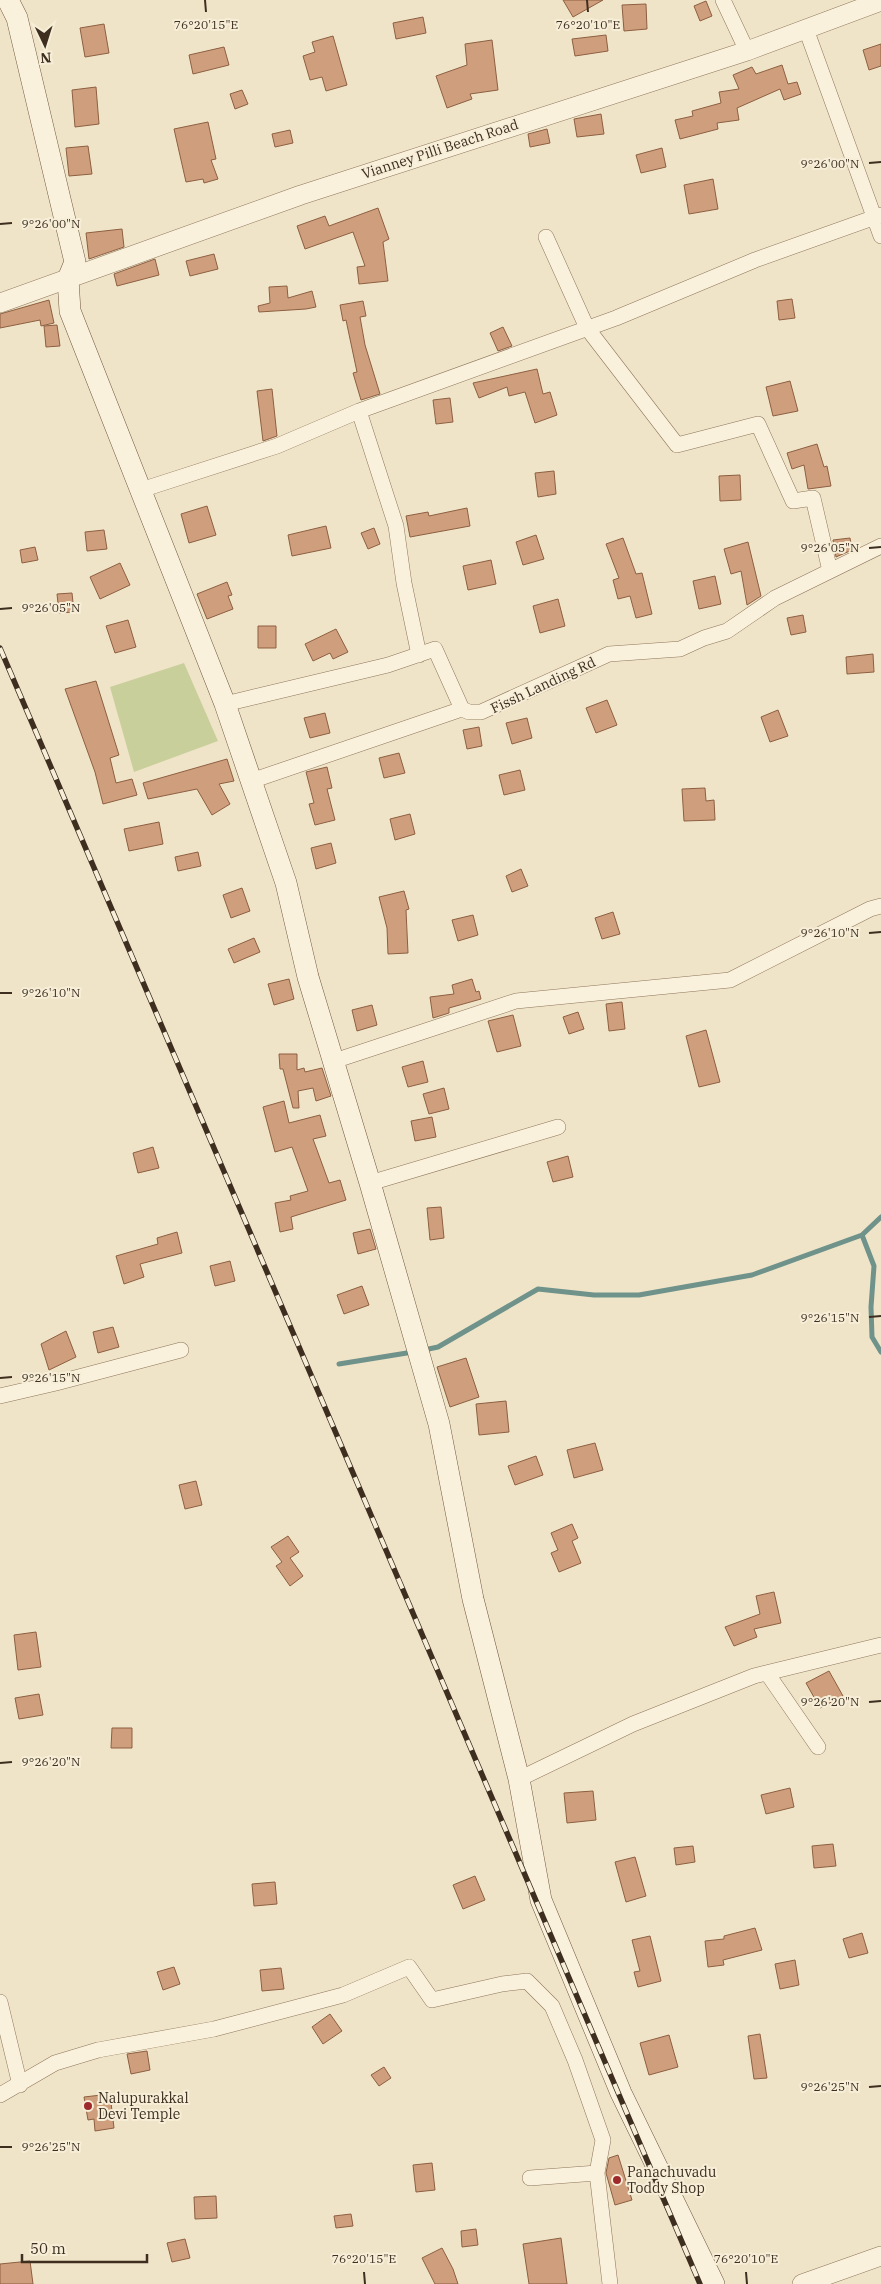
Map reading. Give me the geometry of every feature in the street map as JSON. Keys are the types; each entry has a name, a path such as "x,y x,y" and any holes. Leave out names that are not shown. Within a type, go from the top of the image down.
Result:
{"main road":[{"path":"8,0 16,18 75,262 68,279 70,311 225,704 286,883 308,977 334,1060 439,1424 472,1599 520,1778 541,1900 621,2093 714,2284"}],"street":[{"path":"723,0 747,51"},
{"name":"Vianney Pilli Beach Road","path":"0,303 319,189 747,51 881,1"},
{"path":"806,29 878,216 881,236"},
{"path":"141,490 277,446 359,411 587,328 755,260 878,216"},
{"path":"546,237 587,328 677,445 758,424 793,501 813,498 830,571"},
{"path":"359,411 396,526 404,583 419,655"},
{"name":"Fissh Landing Rd","path":"462,709 476,713 487,711 609,654 680,650 704,638 727,631 775,598 881,546"},
{"path":"225,704 388,665 435,649 462,709 251,781"},
{"path":"334,1060 516,1000 730,980 870,909 881,906"},
{"path":"370,1183 558,1127"},
{"path":"0,1396 182,1350"},
{"path":"520,1778 633,1724 767,1673 881,1645"},
{"path":"767,1673 818,1747"},
{"path":"0,2095 55,2063 98,2050 214,2029 344,1995 409,1967 432,2000 502,1984 527,1981 552,2006 575,2060 603,2140 597,2173 610,2284"},
{"path":"0,2002 20,2085"},
{"path":"530,2178 597,2173"},
{"path":"802,2284 881,2256"}],"green space":[{"path":"184,663 218,741 134,772 110,687"}],"building":[{"path":"563,0 603,0 573,17"},
{"path":"706,1 712,16 700,21 694,6"},
{"path":"646,4 647,29 624,31 622,5"},
{"path":"423,17 426,33 396,39 393,23"},
{"path":"104,24 109,53 85,57 80,28"},
{"path":"606,35 608,51 575,56 572,39"},
{"path":"333,36 347,85 326,91 322,77 310,80 303,56 315,52 312,42"},
{"path":"492,40 498,90 470,94 472,99 447,108 436,76 467,65 465,44"},
{"path":"881,44 881,66 869,70 863,50"},
{"path":"224,47 229,65 193,74 189,55"},
{"path":"782,65 788,84 797,82 801,94 784,100 780,89 737,108 739,120 717,123 718,129 680,139 675,120 693,116 692,111 721,103 719,92 739,89 733,75 752,67 756,74"},
{"path":"96,87 99,124 75,127 72,90"},
{"path":"242,90 248,104 235,109 230,94"},
{"path":"601,114 604,134 577,137 574,119"},
{"path":"208,122 216,159 211,160 218,179 204,183 203,179 186,182 174,129"},
{"path":"547,129 550,143 530,147 528,134"},
{"path":"290,130 293,143 275,147 272,134"},
{"path":"88,146 92,174 69,176 66,148"},
{"path":"662,148 666,167 641,173 636,155"},
{"path":"713,179 718,209 689,214 684,185"},
{"path":"378,208 389,239 383,242 388,281 359,284 357,267 365,266 353,232 305,249 297,226 325,216 329,226"},
{"path":"122,229 124,247 89,259 86,233"},
{"path":"214,254 218,269 190,276 186,261"},
{"path":"155,259 159,275 117,286 114,274"},
{"path":"287,286 288,298 312,291 316,307 259,312 258,306 270,303 269,287"},
{"path":"792,299 795,318 779,320 777,301"},
{"path":"49,300 54,323 41,326 40,320 0,328 0,314"},
{"path":"363,301 366,316 360,317 365,345 380,394 361,400 353,373 357,372 346,320 343,321 340,305"},
{"path":"57,325 60,346 46,347 44,326"},
{"path":"503,327 512,346 498,351 490,333"},
{"path":"537,369 543,394 550,392 557,415 535,423 525,392 509,396 507,387 479,398 473,383"},
{"path":"790,381 798,411 773,416 766,387"},
{"path":"272,389 277,436 263,441 257,391"},
{"path":"450,398 453,422 436,424 433,400"},
{"path":"817,444 824,467 827,466 831,486 808,489 804,465 792,469 787,453"},
{"path":"554,471 556,494 538,497 535,473"},
{"path":"740,475 741,500 720,501 719,476"},
{"path":"207,506 216,535 189,543 181,514"},
{"path":"467,508 470,526 410,537 406,516 428,512 429,516"},
{"path":"326,526 331,548 292,556 288,535"},
{"path":"374,528 380,544 368,549 361,533"},
{"path":"104,530 107,549 87,551 85,532"},
{"path":"536,535 544,559 523,565 516,542"},
{"path":"623,538 636,574 642,573 652,614 636,618 630,596 618,599 613,580 619,578 606,544"},
{"path":"850,538 852,550 836,557 833,540"},
{"path":"748,542 761,596 747,605 741,571 731,574 724,549"},
{"path":"35,547 38,560 22,563 20,550"},
{"path":"491,560 496,584 468,590 463,566"},
{"path":"120,563 130,585 100,599 90,577"},
{"path":"715,576 721,604 699,609 693,581"},
{"path":"227,582 232,595 228,596 233,609 207,619 197,594"},
{"path":"72,593 74,612 59,613 57,594"},
{"path":"558,599 565,626 540,633 533,606"},
{"path":"803,615 806,632 791,635 787,618"},
{"path":"128,620 136,647 115,653 106,626"},
{"path":"258,626 276,626 276,648 258,648"},
{"path":"336,629 348,652 333,659 330,653 313,661 305,644"},
{"path":"873,654 874,672 847,674 846,657"},
{"path":"96,681 119,755 110,758 116,783 132,779 137,795 103,804 95,772 65,689"},
{"path":"607,700 617,725 596,733 586,708"},
{"path":"778,710 788,736 770,742 761,717"},
{"path":"325,713 330,733 310,738 304,718"},
{"path":"527,718 532,738 512,744 506,723"},
{"path":"479,727 482,746 467,749 463,730"},
{"path":"399,753 405,773 384,778 379,758"},
{"path":"227,759 234,781 219,784 230,804 212,815 197,789 148,799 143,783"},
{"path":"327,767 332,788 327,789 335,820 315,825 309,804 314,803 306,772"},
{"path":"520,770 525,790 504,795 499,775"},
{"path":"705,788 706,801 714,800 715,820 684,821 682,789"},
{"path":"410,814 415,834 395,840 390,819"},
{"path":"159,822 163,844 129,851 124,829"},
{"path":"331,843 336,863 316,869 311,848"},
{"path":"198,852 201,866 178,871 175,857"},
{"path":"521,869 528,886 512,892 506,876"},
{"path":"242,888 250,911 231,918 223,895"},
{"path":"404,891 409,909 406,910 408,953 388,954 387,928 379,897"},
{"path":"613,912 620,934 602,939 595,918"},
{"path":"473,915 478,935 458,941 452,920"},
{"path":"254,938 260,952 234,963 228,949"},
{"path":"289,979 294,999 274,1005 268,984"},
{"path":"472,979 476,992 479,991 481,999 449,1008 449,1013 433,1018 430,997 454,994 452,985"},
{"path":"622,1002 625,1029 609,1031 606,1004"},
{"path":"372,1005 377,1025 357,1031 352,1010"},
{"path":"578,1012 584,1029 569,1034 563,1017"},
{"path":"513,1015 521,1046 497,1052 488,1021"},
{"path":"706,1030 720,1082 699,1087 686,1036"},
{"path":"279,1054 297,1054 297,1070 304,1068 305,1072 322,1068 331,1096 316,1101 313,1088 298,1091 299,1108 293,1108 283,1069 280,1069"},
{"path":"423,1061 428,1082 408,1087 402,1067"},
{"path":"444,1088 449,1109 429,1114 423,1094"},
{"path":"284,1101 289,1123 320,1115 326,1136 313,1139 329,1183 340,1180 346,1200 291,1217 293,1229 280,1232 275,1203 291,1200 290,1196 308,1191 292,1147 275,1152 263,1107"},
{"path":"432,1117 436,1137 415,1141 411,1121"},
{"path":"153,1147 159,1168 138,1173 133,1153"},
{"path":"568,1156 573,1177 553,1182 547,1162"},
{"path":"441,1207 444,1238 430,1240 427,1208"},
{"path":"370,1229 376,1249 358,1254 353,1233"},
{"path":"177,1232 182,1253 140,1264 144,1277 124,1284 116,1256 158,1244 157,1238"},
{"path":"230,1261 235,1281 215,1286 210,1266"},
{"path":"362,1286 369,1305 344,1314 337,1295"},
{"path":"113,1327 119,1347 98,1353 93,1332"},
{"path":"66,1331 76,1357 49,1370 41,1344"},
{"path":"466,1358 479,1397 450,1407 437,1367"},
{"path":"506,1401 509,1432 479,1435 476,1404"},
{"path":"595,1443 603,1470 574,1478 567,1450"},
{"path":"536,1456 543,1475 515,1485 508,1466"},
{"path":"196,1481 202,1505 185,1509 179,1485"},
{"path":"572,1524 578,1538 572,1541 581,1563 559,1572 551,1553 558,1550 551,1533"},
{"path":"288,1536 299,1552 290,1558 303,1576 290,1586 276,1566 282,1562 271,1547"},
{"path":"774,1592 781,1623 754,1629 757,1637 734,1646 725,1627 760,1614 756,1596"},
{"path":"36,1632 41,1667 18,1670 14,1635"},
{"path":"829,1671 843,1696 820,1708 806,1683"},
{"path":"39,1694 43,1715 19,1719 15,1698"},
{"path":"112,1728 132,1728 132,1748 111,1748"},
{"path":"790,1788 794,1807 766,1814 761,1795"},
{"path":"593,1791 596,1820 567,1823 564,1793"},
{"path":"833,1844 836,1866 814,1868 812,1846"},
{"path":"693,1846 695,1862 676,1865 674,1848"},
{"path":"635,1857 646,1896 626,1902 615,1862"},
{"path":"475,1876 485,1900 463,1909 453,1885"},
{"path":"275,1882 277,1904 254,1906 252,1884"},
{"path":"755,1928 762,1950 723,1960 724,1965 708,1967 705,1941 724,1939 724,1936"},
{"path":"862,1933 868,1953 849,1958 843,1939"},
{"path":"650,1936 661,1981 638,1987 634,1972 640,1971 632,1940"},
{"path":"795,1960 799,1985 780,1989 775,1964"},
{"path":"174,1967 180,1984 163,1990 157,1972"},
{"path":"281,1968 284,1989 262,1991 260,1970"},
{"path":"330,2014 342,2031 323,2044 312,2027"},
{"path":"760,2034 767,2078 754,2079 748,2036"},
{"path":"669,2035 678,2067 649,2075 640,2043"},
{"path":"147,2051 150,2070 131,2074 127,2054"},
{"path":"384,2067 391,2078 379,2086 371,2075"},
{"path":"110,2094 114,2128 95,2131 94,2119 88,2120 84,2097"},
{"name":"Panachuvadu Toddy Shop","path":"618,2155 632,2200 615,2205 606,2173 609,2158"},
{"path":"432,2163 435,2190 416,2192 413,2165"},
{"path":"216,2196 217,2218 195,2219 194,2197"},
{"path":"351,2214 353,2226 336,2228 334,2216"},
{"path":"476,2229 478,2245 462,2247 461,2231"},
{"path":"561,2238 567,2284 529,2284 523,2244"},
{"path":"185,2239 190,2258 172,2262 167,2243"},
{"path":"442,2248 453,2269 458,2284 435,2284 422,2258"},
{"path":"30,2261 33,2284 0,2284 0,2264"}],"waterway":[{"path":"424,1350 438,1347 538,1289 594,1295 639,1295 752,1275 862,1235 881,1217"},
{"path":"862,1235 874,1266 871,1307 872,1337 881,1352"},
{"path":"339,1364 413,1352"}],"railway":[{"path":"0,648 700,2284"}],"place":[{"name":"Nalupurakkal Devi Temple","path":"88,2106"},
{"name":"Panachuvadu Toddy Shop","path":"617,2180"}]}
